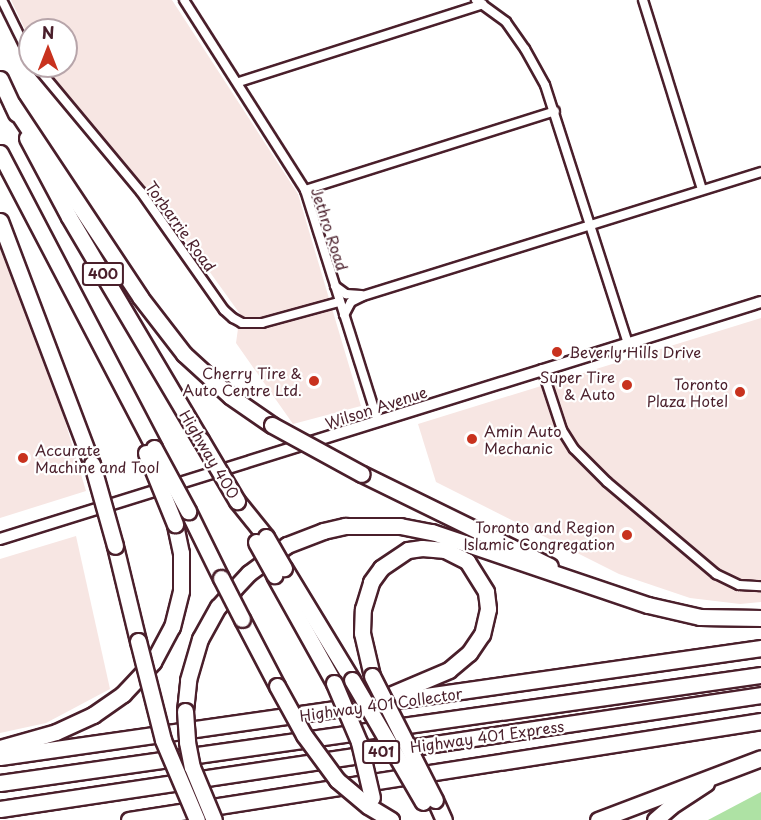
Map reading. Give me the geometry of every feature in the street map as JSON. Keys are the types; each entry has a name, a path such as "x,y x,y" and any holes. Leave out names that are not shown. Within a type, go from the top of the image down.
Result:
{"highway":[{"name":"Highway 400","path":"0,79 38,161 63,208 279,572"},
{"path":"12,105 140,297 184,354 230,396 272,425 362,474 601,591"},
{"path":"0,153 58,268 86,334 150,450 188,511 304,735 337,780 368,806 391,820"},
{"path":"0,221 92,464 115,546 163,740 197,820"},
{"path":"0,748 56,732 93,715 123,694 153,662 172,627 181,591 181,553 175,524 150,450"},
{"path":"214,820 192,767 187,742 185,711 195,652 218,607 249,573 287,545 323,531 372,524 432,532 601,591 700,617 761,618"},
{"path":"332,711 429,681 449,670 469,653 482,634 488,609 486,592 467,561 445,550 422,548 408,550 381,568 371,582 363,609 362,633 372,676 429,801 434,820"},
{"path":"279,572 352,680 429,801 444,820"},
{"path":"279,572 334,683 359,742 372,798 372,820"},
{"name":"Highway 401 Collector","path":"0,757 761,648"},
{"name":"Highway 401 Express","path":"0,783 761,675"},
{"name":"Highway 401 Express","path":"0,809 761,695"},
{"name":"401","path":"129,820 761,721"},
{"path":"598,820 761,758"},
{"path":"655,820 720,772"}],"main road":[{"name":"Wilson Avenue","path":"0,539 761,302"}],"street":[{"path":"2,0 18,33"},
{"name":"Jethro Road","path":"184,0 239,82 305,190 343,317 378,422"},
{"path":"643,0 702,189"},
{"path":"239,82 480,2 506,22 525,49 545,85 628,344"},
{"name":"Torbarrie Road","path":"46,78 141,192 233,318 242,323 262,323 339,302"},
{"path":"305,190 555,111"},
{"path":"343,317 351,302 363,296 761,172"},
{"path":"334,286 346,294 363,296"},
{"path":"542,369 562,430 582,457 607,482 716,574 739,585 761,586"}],"shaded area":[{"path":"11,0 172,0 298,194 361,406 293,424 236,343 240,314 199,257 55,78 78,78 78,18 20,18"},
{"path":"0,247 59,401 86,491 0,518"},
{"path":"761,318 761,602 740,604 690,598 619,574 436,482 418,424"},
{"path":"76,536 110,689 46,723 0,733 0,559"}],"green space":[{"path":"761,792 761,820 708,820"}],"place":[{"name":"Beverly Hills Drive","path":"557,352"},
{"name":"Cherry Tire & Auto Centre Ltd.","path":"314,381"},
{"name":"Super Tire & Auto","path":"627,385"},
{"name":"Toronto Plaza Hotel","path":"740,392"},
{"name":"Amin Auto Mechanic","path":"472,439"},
{"name":"Accurate Machine and Tool","path":"23,458"},
{"name":"Toronto and Region Islamic Congregation","path":"627,535"}]}
